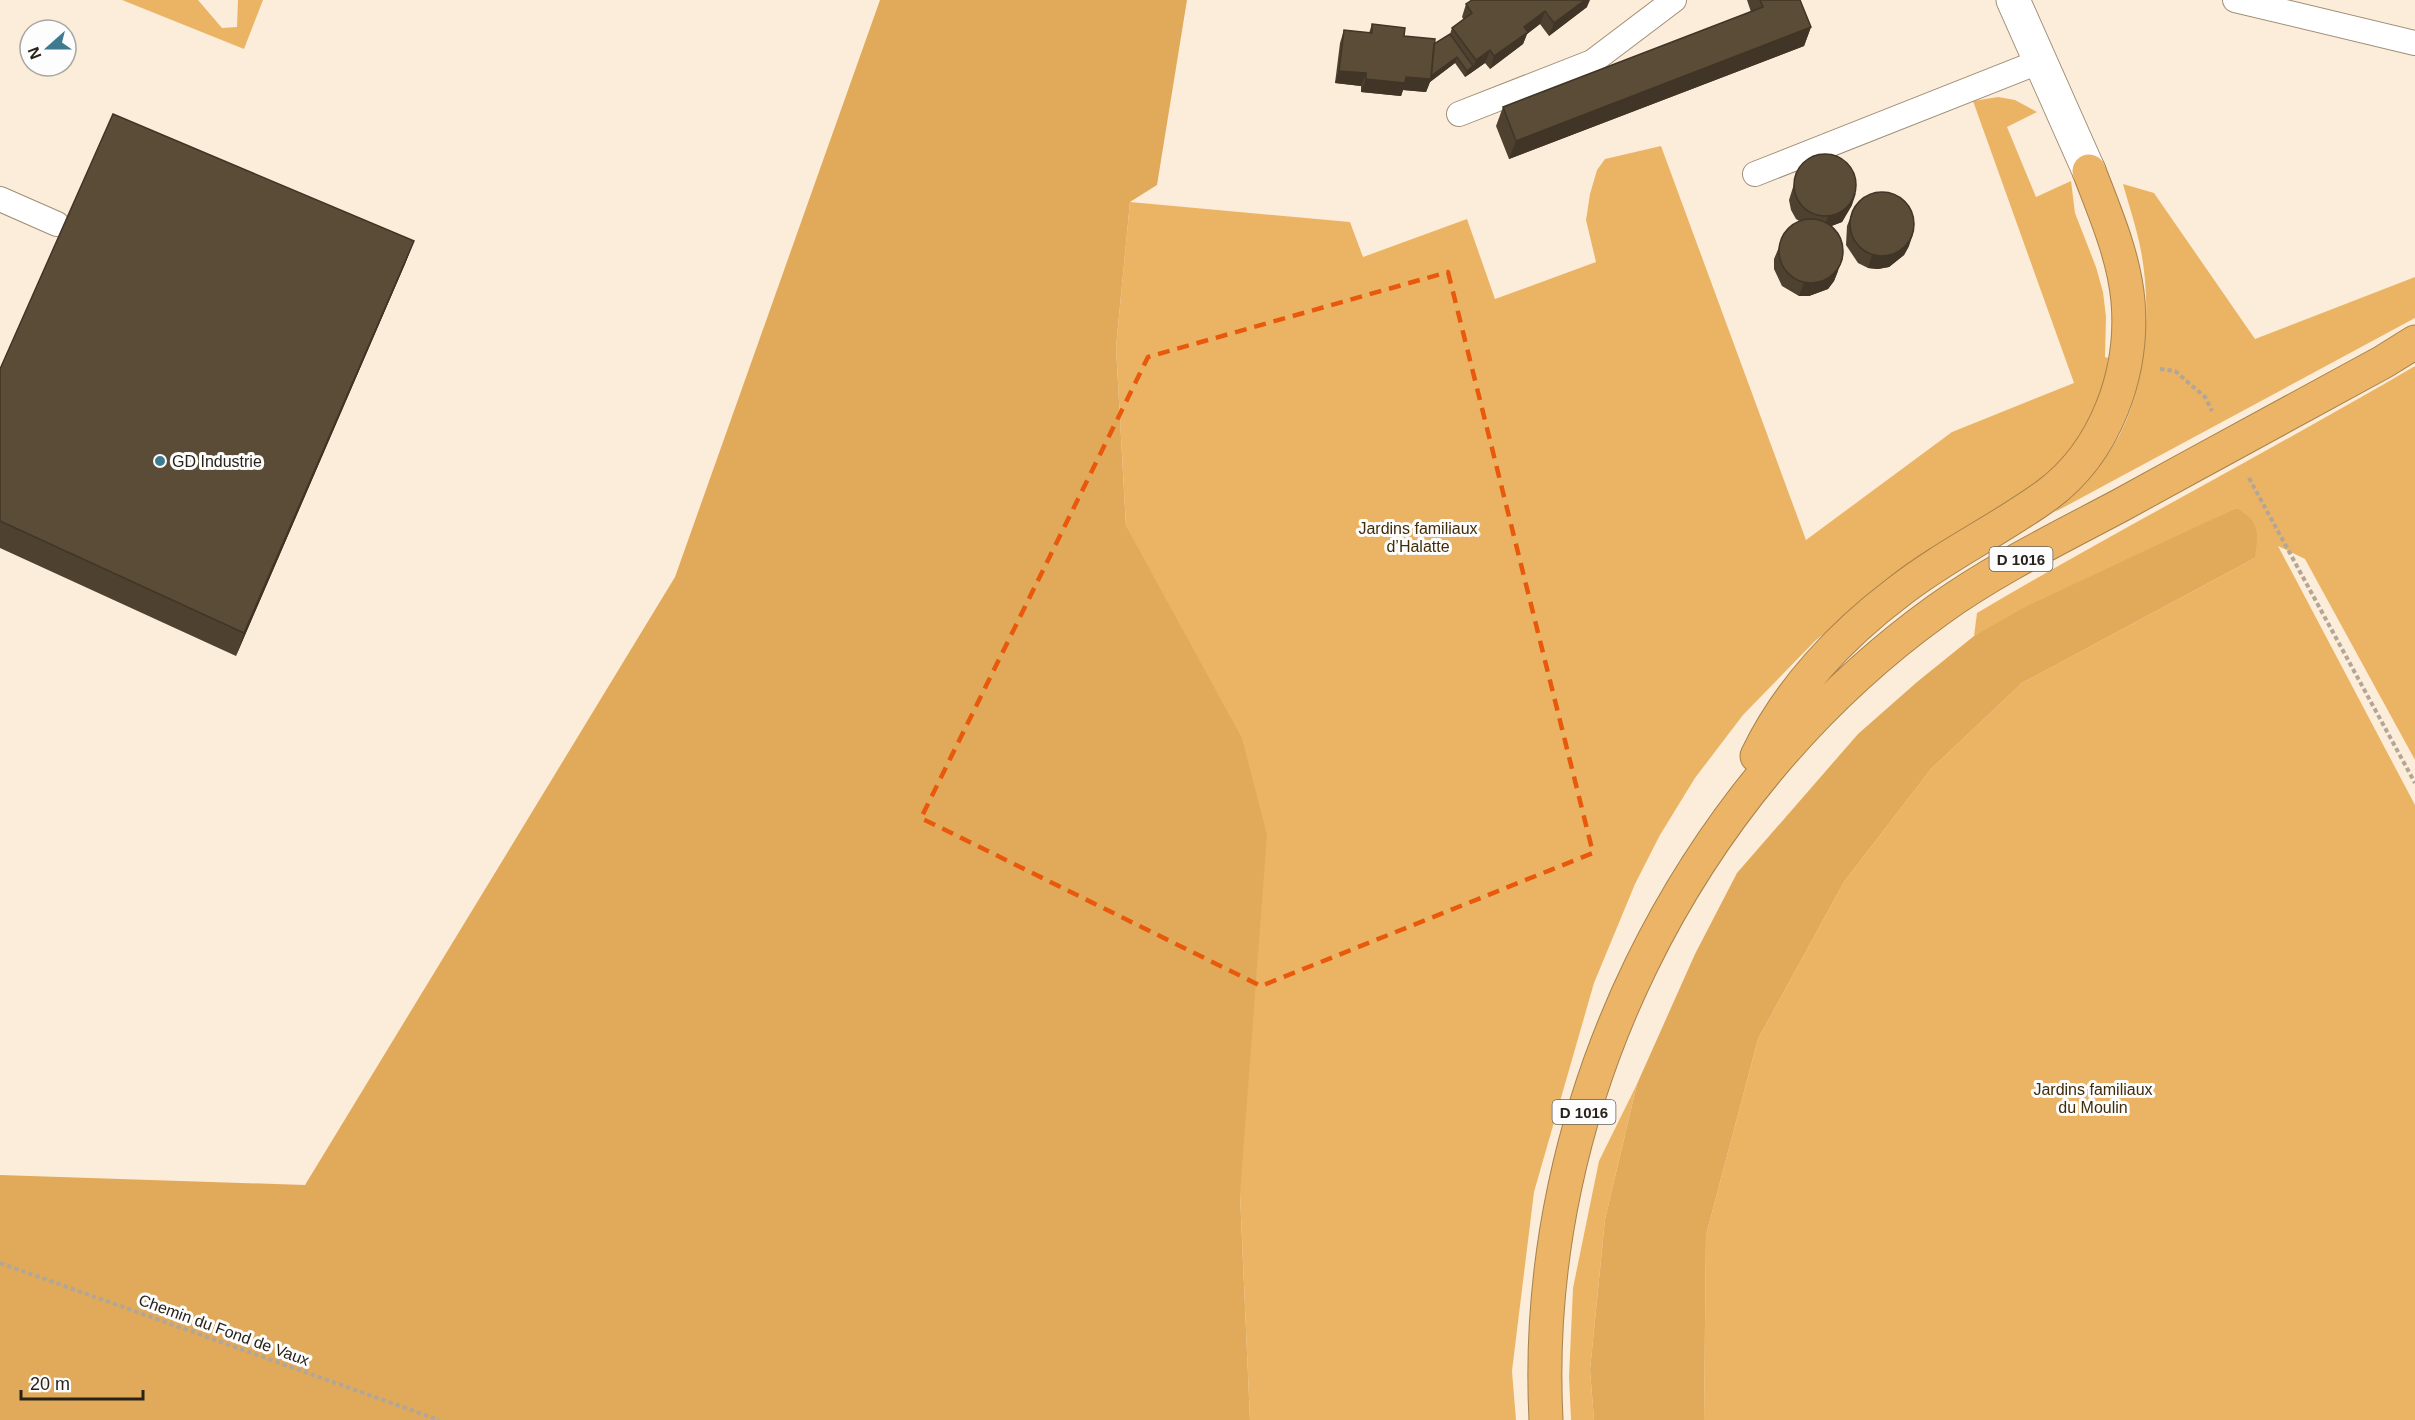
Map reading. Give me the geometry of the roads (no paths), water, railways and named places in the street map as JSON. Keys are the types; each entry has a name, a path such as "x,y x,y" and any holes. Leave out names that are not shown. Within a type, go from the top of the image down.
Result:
{"highway":[{"path":"1720,834 1759,752 1780,718 1838,643 1897,592 1926,571 2048,494 2084,458 2098,435 2110,412 2126,363 2128,300 2116,244 2089,171"},
{"name":"D 1016","path":"1546,1420 1543,1381 1548,1281 1561,1204 1591,1086 1637,972 1673,905 1696,868 1779,754 1812,717 1879,657 1941,608 2009,565 2383,362 2415,342"},
{"name":"D 1016","path":"2383,362 2415,350"}],"street":[{"path":"2013,0 2089,171"}],"lane":[{"path":"1459,114 1592,62 1674,0"},
{"path":"2235,0 2415,43"},
{"path":"1755,174 2041,61"},
{"path":"0,199 57,225"}],"place":[{"name":"GD Industrie","path":"160,461"}],"park label":[{"name":"Jardins familiaux d’Halatte","path":"1418,537"},
{"name":"Jardins familiaux du Moulin","path":"2093,1098"}]}
